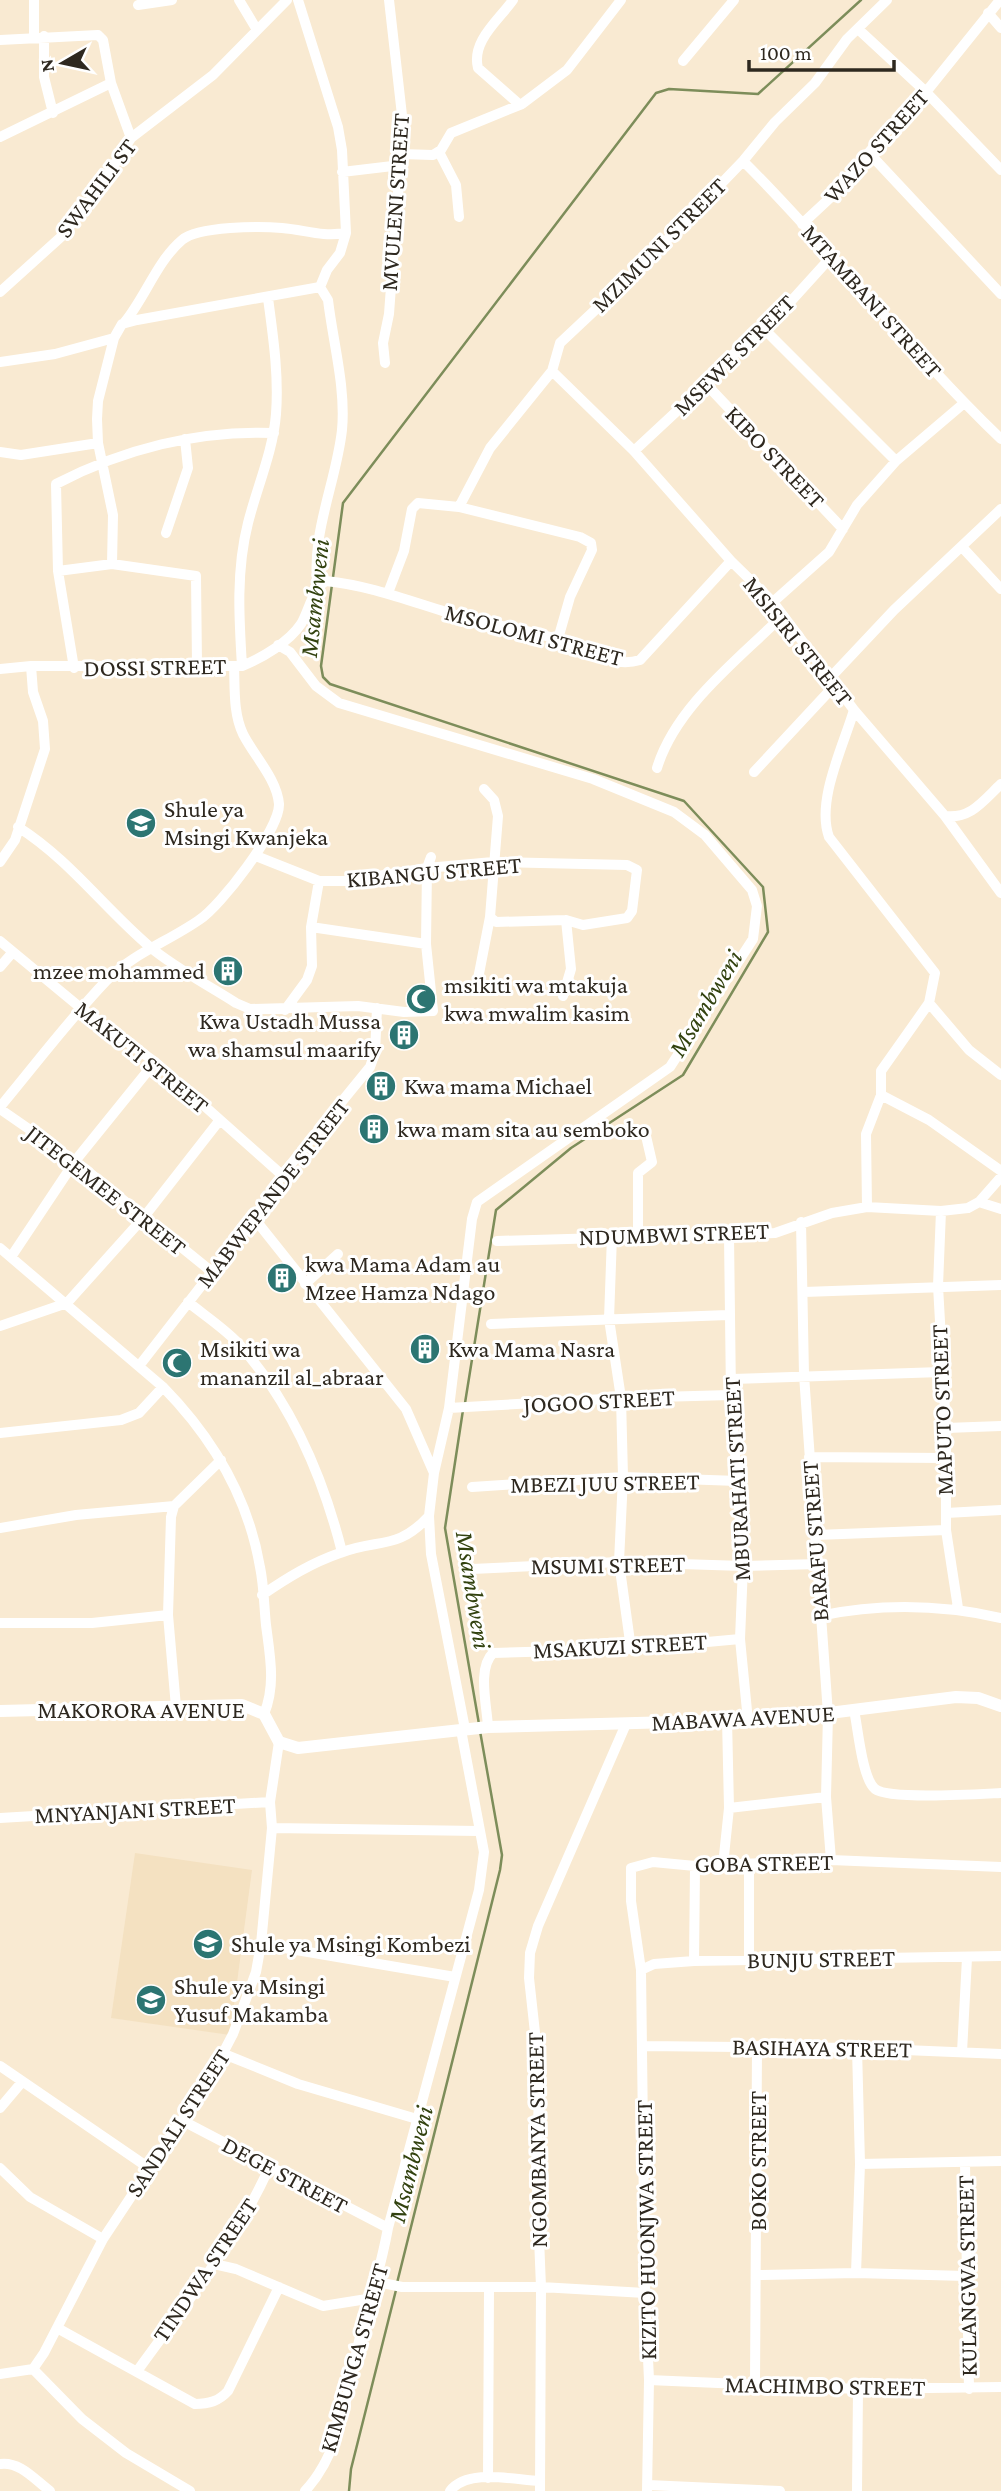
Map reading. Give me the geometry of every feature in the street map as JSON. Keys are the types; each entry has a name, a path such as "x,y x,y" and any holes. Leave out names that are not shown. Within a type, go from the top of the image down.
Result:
{"street":[{"path":"34,0 44,77 53,113"},
{"path":"138,5 172,0"},
{"path":"239,0 257,30"},
{"name":"SWAHILI ST","path":"0,292 62,236 97,192 131,138 213,75 287,0"},
{"path":"122,324 320,287 327,270 340,253 345,233 338,127 298,0"},
{"name":"MVULENI STREET","path":"385,363 383,343 389,314 401,160 400,79 388,0"},
{"path":"513,0 484,36 476,61 478,68 520,105"},
{"path":"342,172 439,152 451,134 520,105 567,70 621,0"},
{"path":"684,61 734,0"},
{"name":"MZIMUNI STREET","path":"459,507 490,448 552,371 560,343 642,266 743,160 775,122 816,83 858,29 887,0"},
{"name":"WAZO STREET","path":"802,224 831,197 911,103 926,92 1000,0"},
{"path":"988,13 1001,28"},
{"path":"858,29 926,92 1001,170"},
{"path":"0,40 98,36 103,40 111,83 131,138"},
{"path":"0,137 111,83"},
{"path":"439,152 456,185 459,217"},
{"path":"869,153 1001,293"},
{"name":"MTAMBANI STREET","path":"743,160 963,404 1001,439"},
{"path":"112,564 113,514 98,443 97,401 114,338 165,262 188,235 202,230 280,227 325,237 345,233"},
{"name":"MSEWE STREET","path":"634,451 706,384 731,356 765,330 832,256"},
{"name":"DOSSI STREET","path":"318,590 315,572 321,516 339,448 342,415 328,300 320,287"},
{"path":"0,1108 108,979 150,947 202,919 256,856 274,827 279,806 275,787 242,732 236,709 239,574 248,524 274,433 275,350 268,298"},
{"path":"765,330 896,461"},
{"path":"0,362 55,354 114,338"},
{"name":"MSISIRI STREET","path":"552,371 634,451 731,561 773,602 854,710 945,816 1001,893"},
{"name":"KIBO STREET","path":"706,384 843,529"},
{"path":"773,602 829,552 857,505 896,461 963,404"},
{"path":"74,668 58,571 56,484 135,451 185,439 230,432 274,433"},
{"path":"166,533 188,468 185,439"},
{"path":"0,452 21,455 98,443"},
{"path":"388,593 404,551 412,509 425,502 459,507 580,537 591,542 592,550 588,564 570,597 558,639"},
{"path":"754,772 894,610 1001,509"},
{"path":"962,547 1001,589"},
{"name":"MSOLOMI STREET","path":"326,581 388,593 464,617 558,639 614,663 629,664 640,660 731,561"},
{"path":"58,571 112,564 196,576 197,665"},
{"name":"DOSSI STREET","path":"0,669 31,666 238,666 278,645 300,626 318,590 326,581"},
{"path":"657,768 682,719 782,616"},
{"path":"278,645 290,652 316,686 340,703 593,779 674,812 705,835 752,890 757,906 753,939 670,1067 477,1202 472,1219 458,1409 434,1473 429,1516 431,1554 474,1729 299,1748 279,1742"},
{"path":"0,862 15,840 46,749 43,721 33,692 31,666"},
{"path":"854,710 828,786 823,820 829,837 900,932 929,962 935,973 929,1003 881,1071 881,1095 866,1134 867,1207"},
{"path":"945,816 960,818 974,810 1001,784"},
{"path":"477,984 490,917 497,805 484,789"},
{"path":"18,827 47,846 70,866 150,947 236,1003 250,1009 358,1006 433,1012 426,944 427,868 431,857"},
{"name":"KIBANGU STREET","path":"256,856 319,881 347,881 427,868 492,862 627,865 637,870 632,911 626,918 583,925 566,920 496,922 490,917"},
{"path":"285,1010 310,974 311,927 319,881"},
{"path":"563,996 571,969 566,920"},
{"path":"311,927 426,944"},
{"name":"MAKUTI STREET","path":"0,942 82,1009 155,1062 282,1175"},
{"path":"0,967 12,953"},
{"path":"929,1003 969,1050 1001,1075"},
{"name":"MABWEPANDE STREET","path":"139,1366 254,1218 282,1175 370,1067 375,1053 377,1009"},
{"path":"11,1257 75,1161 155,1062"},
{"path":"881,1095 929,1120 1001,1171"},
{"name":"JITEGEMEE STREET","path":"0,1108 75,1161 212,1272"},
{"path":"0,1326 67,1303 145,1217 219,1121"},
{"path":"638,1237 638,1173 652,1162 646,1136"},
{"path":"1001,1177 979,1202 1001,1209"},
{"name":"NDUMBWI STREET","path":"497,1241 775,1233 801,1222 867,1207 941,1211 968,1208 979,1202"},
{"name":"MAPUTO STREET","path":"941,1211 938,1286 946,1429 946,1530 958,1608"},
{"path":"254,1218 406,1409 434,1473"},
{"name":"BARAFU STREET","path":"801,1222 804,1375 828,1714 826,1797 831,1860"},
{"path":"612,1236 608,1319 621,1398 619,1562 631,1649"},
{"name":"MBURAHATI STREET","path":"729,1236 728,1315 733,1379 731,1395 743,1566 740,1639 748,1721"},
{"path":"0,1248 163,1387 184,1408 221,1460 242,1502 260,1568 272,1673 271,1697 264,1714"},
{"path":"305,1284 338,1254"},
{"path":"804,1292 1001,1285"},
{"path":"188,1302 237,1342 283,1408 316,1468 342,1552"},
{"path":"491,1324 728,1315"},
{"path":"733,1379 941,1372"},
{"path":"0,1433 121,1420 139,1413 163,1387"},
{"name":"JOGOO STREET","path":"458,1409 621,1398 731,1395"},
{"path":"946,1429 1001,1426"},
{"path":"809,1457 944,1458"},
{"path":"176,1707 168,1615 168,1543 174,1506 221,1460"},
{"name":"MBEZI JUU STREET","path":"472,1487 622,1477 738,1481"},
{"path":"0,1528 76,1515 174,1506"},
{"path":"946,1513 1001,1510"},
{"path":"262,1595 295,1573 342,1552 400,1541 429,1516"},
{"path":"816,1535 946,1530"},
{"name":"MSUMI STREET","path":"472,1569 619,1562 743,1566 819,1564"},
{"path":"819,1616 900,1605 958,1608 1001,1618"},
{"path":"0,1623 92,1623 168,1615"},
{"name":"MSAKUZI STREET","path":"474,1729 486,1659 492,1653 631,1649 740,1639"},
{"name":"MABAWA AVENUE","path":"474,1729 727,1719 748,1721 828,1714 956,1697 978,1698 1001,1706"},
{"name":"MAKORORA AVENUE","path":"0,1711 242,1705 264,1714 279,1742"},
{"path":"855,1710 868,1776 874,1788 884,1794 948,1796 1001,1793"},
{"path":"723,1865 729,1808 727,1719"},
{"name":"NGOMBANYA STREET","path":"540,2486 541,2287 536,2164 540,2078 529,1978 530,1952 538,1926 626,1724"},
{"name":"KIMBUNGA STREET","path":"305,2491 331,2453 373,2298 383,2284 388,2228 483,1870 484,1852 479,1830 474,1729"},
{"name":"SANDALI STREET","path":"33,2369 59,2329 103,2239 183,2121 224,2054 256,1972 261,1944 272,1828 270,1802 279,1742"},
{"path":"729,1808 826,1797"},
{"name":"MNYANJANI STREET","path":"0,1818 270,1802"},
{"path":"272,1828 479,1830"},
{"name":"GOBA STREET","path":"641,1969 630,1888 631,1868 638,1864 653,1862 695,1866 749,1865 831,1860 1001,1867"},
{"path":"749,1865 749,1960"},
{"path":"694,1961 695,1866"},
{"path":"261,1944 455,1977"},
{"name":"BUNJU STREET","path":"641,1969 654,1964 694,1961 1001,1956"},
{"path":"962,2052 967,1958"},
{"name":"KIZITO HUONJWA STREET","path":"641,1969 645,2293 649,2380 648,2488"},
{"name":"BASIHAYA STREET","path":"643,2046 857,2048 1001,2054"},
{"name":"BOKO STREET","path":"755,2386 758,2275 757,2046"},
{"path":"856,2273 860,2164 857,2048"},
{"path":"224,2054 298,2084 417,2119"},
{"path":"0,2066 149,2168"},
{"path":"0,2108 22,2082"},
{"name":"DEGE STREET","path":"183,2121 388,2228"},
{"path":"860,2164 1001,2161"},
{"name":"KULANGWA STREET","path":"965,2163 969,2389"},
{"path":"0,2168 30,2197 103,2239"},
{"name":"TINDWA STREET","path":"138,2370 214,2264 256,2196 269,2168"},
{"path":"214,2264 323,2306 373,2298"},
{"path":"758,2275 856,2273 965,2276"},
{"path":"383,2284 402,2287 541,2287 645,2293"},
{"path":"59,2329 138,2370 195,2404 206,2404 221,2398 228,2391 279,2287"},
{"path":"488,2478 489,2288"},
{"path":"0,2374 33,2369 82,2419 126,2453 190,2491"},
{"name":"MACHIMBO STREET","path":"649,2380 858,2389 1001,2387"},
{"path":"856,2491 858,2389"},
{"path":"0,2464 19,2467 50,2491"},
{"path":"450,2491 466,2480 488,2478 540,2486"},
{"path":"648,2488 780,2491"}],"shaded area":[{"path":"135,1853 252,1870 230,2035 111,2018"}],"waterway":[{"name":"Msambweni","path":"465,1403 496,1210 571,1148 683,1075 768,932 763,887 684,801 330,684 323,677 321,666 343,503 656,93 669,89 758,94 861,0"},
{"name":"Msambweni","path":"463,1410 445,1528 479,1724"},
{"name":"Msambweni","path":"397,2283 500,1870 502,1855 480,1731"},
{"name":"Msambweni","path":"349,2491 351,2469 396,2290"}],"place":[{"name":"Shule ya Msingi Kwanjeka","path":"141,823"},
{"name":"mzee mohammed","path":"228,971"},
{"name":"msikiti wa mtakuja kwa mwalim kasim","path":"421,999"},
{"name":"Kwa Ustadh Mussa wa shamsul maarify","path":"404,1035"},
{"name":"Kwa mama Michael","path":"381,1086"},
{"name":"kwa mam sita au semboko","path":"374,1129"},
{"name":"kwa Mama Adam au Mzee Hamza Ndago","path":"282,1278"},
{"name":"Kwa Mama Nasra","path":"425,1349"},
{"name":"Msikiti wa mananzil al_abraar","path":"177,1363"},
{"name":"Shule ya Msingi Kombezi","path":"208,1944"},
{"name":"Shule ya Msingi Yusuf Makamba","path":"151,2000"}]}
